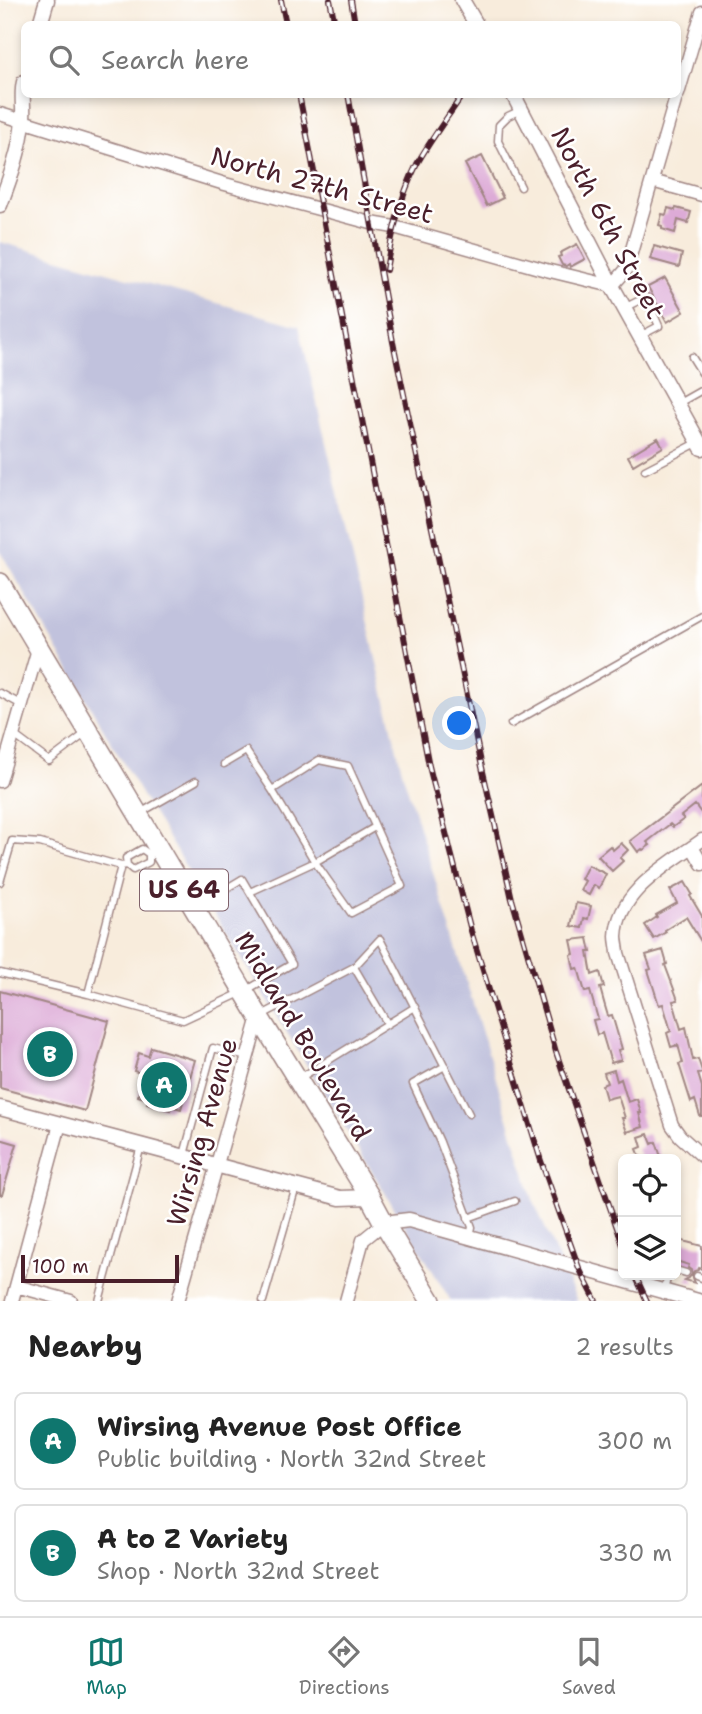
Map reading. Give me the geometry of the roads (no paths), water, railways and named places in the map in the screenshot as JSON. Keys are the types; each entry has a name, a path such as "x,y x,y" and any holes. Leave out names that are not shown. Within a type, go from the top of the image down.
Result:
{"main road":[{"name":"Midland Boulevard","path":"0,583 138,814 154,852 194,907 431,1301"}],"street":[{"path":"41,21 47,0"},
{"path":"462,0 474,21"},
{"path":"681,81 702,12"},
{"path":"0,205 17,155 23,121 23,98"},
{"name":"North 6th Street","path":"515,98 612,286 700,445"},
{"path":"612,286 626,270 676,98"},
{"name":"North 27th Street","path":"0,114 225,184 612,286"},
{"path":"652,181 702,195"},
{"path":"0,781 38,649"},
{"path":"702,864 697,844 638,888 626,904 616,936 618,953 672,1125 702,1156"},
{"name":"Wirsing Avenue","path":"178,1301 258,1017"},
{"path":"0,1108 340,1198 370,1197"},
{"path":"12,1301 60,1124"},
{"path":"346,1301 363,1240 384,1223 409,1220 698,1301"},
{"path":"16,1286 71,1301"}],"lane":[{"path":"521,110 508,116 499,125 498,141 521,187"},
{"path":"624,308 646,297 660,326 640,336"},
{"path":"692,357 702,373"},
{"path":"677,404 702,390"},
{"path":"645,470 700,445"},
{"path":"511,724 702,616"},
{"path":"0,693 22,705"},
{"path":"13,734 49,761 88,732"},
{"path":"224,764 246,751 315,862 351,913 402,886 348,766 319,760 272,790"},
{"path":"138,814 196,781"},
{"path":"250,892 315,862 375,827"},
{"path":"0,882 12,841 40,843 124,866 133,870 149,862 154,852 142,849 126,858 124,866 88,994"},
{"path":"0,973 183,1020 245,992 292,964 242,879 194,907"},
{"path":"258,1017 354,967 380,939 469,1114"},
{"path":"354,967 387,1023"},
{"path":"298,1080 415,1007"},
{"path":"184,1157 213,1048 247,1057"},
{"path":"444,1066 413,1084 440,1142 472,1227 470,1236"},
{"path":"99,1301 141,1146"},
{"path":"263,1301 296,1187"},
{"path":"468,1218 515,1201"},
{"path":"681,1272 686,1273"},
{"path":"663,1292 667,1280"}],"railway":[{"path":"281,0 285,21"},
{"path":"330,0 334,21"},
{"path":"351,0 354,21"},
{"path":"300,98 429,766 471,931 541,1161 579,1268 596,1301"},
{"path":"349,98 393,342 512,899 556,1052 618,1231"},
{"path":"386,270 397,216 411,177 460,98"},
{"path":"637,1280 647,1301"}],"place":[{"name":"A to Z Variety","path":"50,1054"},
{"name":"Wirsing Avenue Post Office","path":"164,1085"}]}
